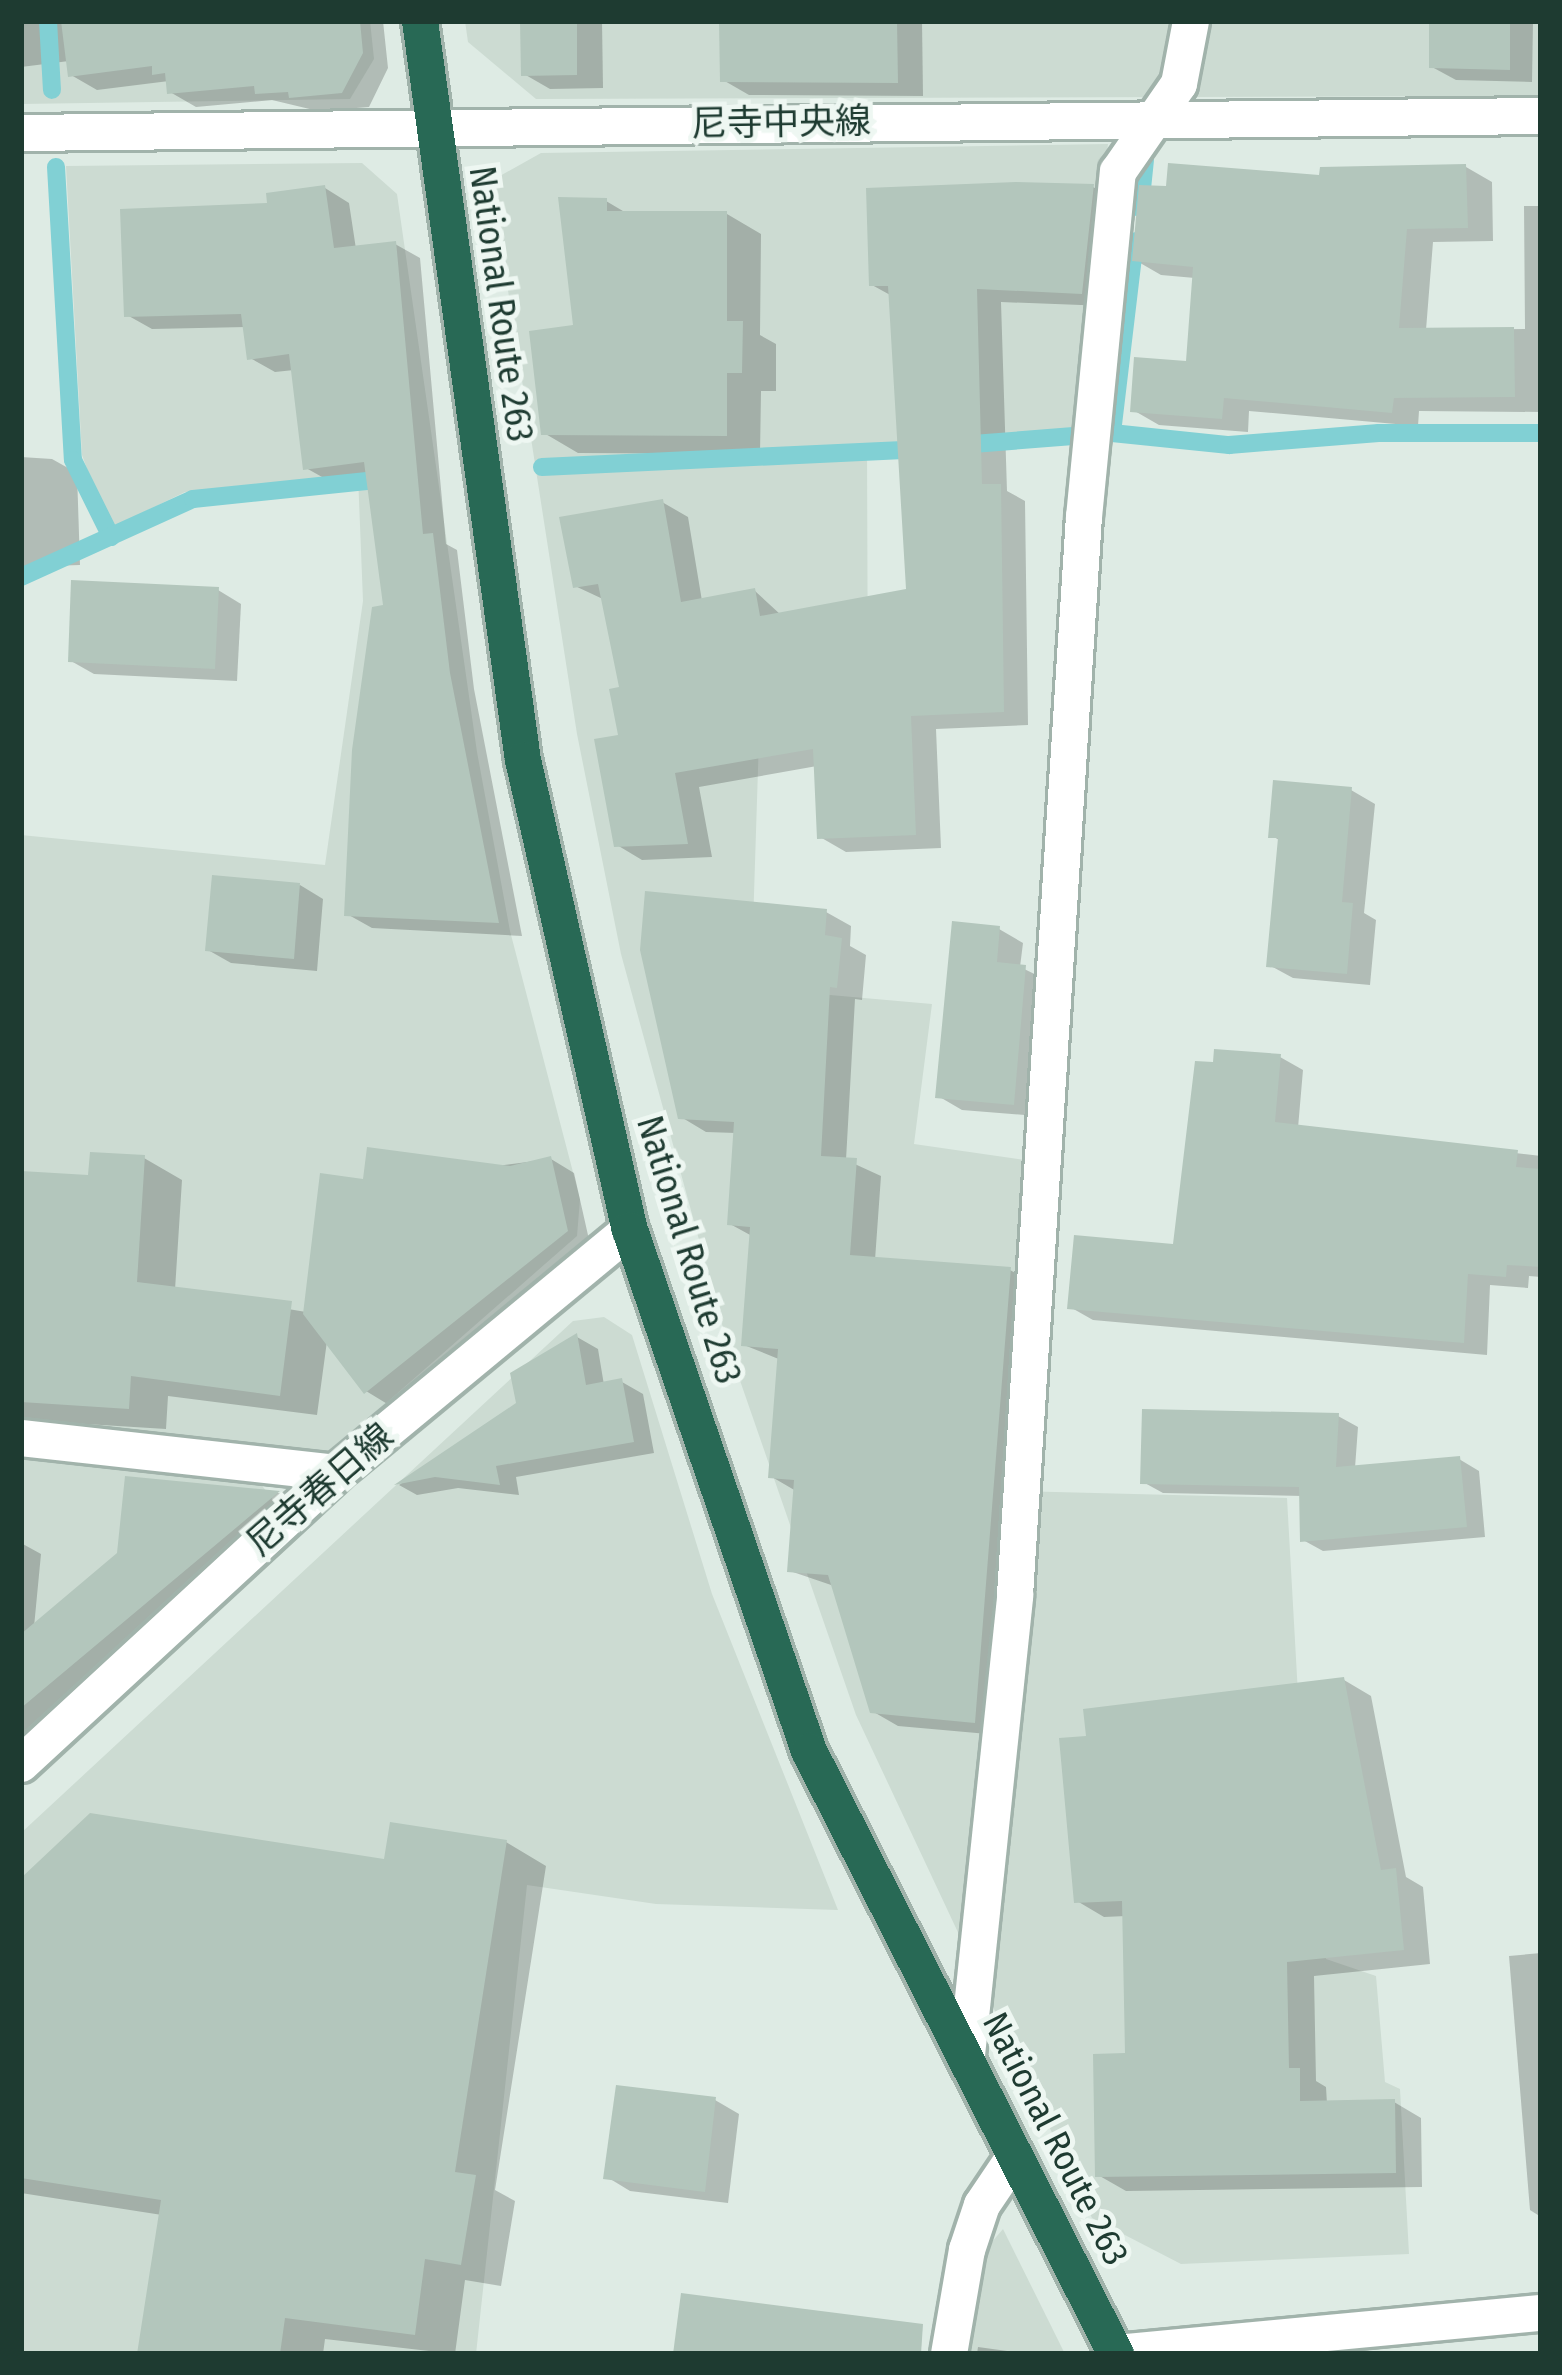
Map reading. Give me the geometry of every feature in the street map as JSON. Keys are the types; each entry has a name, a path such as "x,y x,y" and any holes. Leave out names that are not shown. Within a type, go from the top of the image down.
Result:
{"highway":[{"name":"National Route 263","path":"420,21 523,760 630,1230 809,1751 1116,2354"}],"street":[{"path":"967,2055 1015,1595 1089,454 1118,172 1152,116 1179,84 1191,21"},
{"name":"尼寺中央線","path":"21,134 1152,116 1541,116"},
{"name":"尼寺春日線","path":"21,1763 336,1473 630,1230"},
{"path":"21,1438 336,1473"},
{"path":"949,2354 967,2250 982,2205 1015,2156"},
{"path":"1116,2354 1541,2313"}],"shaded area":[{"path":"21,21 370,21 374,59 350,99 21,104"},
{"path":"465,21 1541,21 1541,96 536,99 468,42"},
{"path":"1108,144 1076,429 867,445 868,725 759,738 751,988 932,1004 914,1144 1039,1162 1013,1491 1287,1498 1300,1730 1326,1959 1376,1976 1385,2082 1400,2089 1409,2254 1181,2264 1092,2218 856,1715 728,1346 621,954 577,734 491,181 541,153"},
{"path":"362,163 397,194 477,752 510,931 580,1199 577,1236 329,1453 21,1423 21,835 325,865 363,601 358,475 185,492 109,529 82,455 66,166"},
{"path":"604,1317 632,1335 712,1594 838,1910 656,1904 527,1885 476,2354 21,2354 21,1833 573,1321"},
{"path":"21,1455 257,1479 276,1504 21,1734"},
{"path":"1003,2229 1065,2354 932,2354 939,2304"}],"building":[{"path":"61,21 360,21 363,53 342,93 289,98 288,92 255,94 254,86 167,94 165,73 152,75 152,66 68,77"},
{"path":"520,21 577,21 577,75 521,76"},
{"path":"719,21 897,21 898,83 720,82"},
{"path":"1429,21 1510,21 1510,70 1429,68"},
{"path":"1168,163 1319,175 1320,167 1466,164 1468,228 1407,229 1399,328 1514,327 1515,397 1394,398 1392,413 1224,398 1222,419 1130,412 1134,357 1186,361 1193,267 1132,261 1139,185 1166,186"},
{"path":"1094,184 1082,294 977,289 982,484 1001,484 1004,712 911,716 916,835 817,839 813,749 675,773 688,844 614,847 594,739 618,735 609,689 619,687 598,584 573,588 559,517 663,499 681,602 755,588 760,616 906,589 888,286 869,286 866,188"},
{"path":"325,185 334,248 396,241 423,534 433,533 450,673 499,923 344,916 352,750 372,607 383,605 364,462 303,470 289,354 247,360 241,314 124,317 120,209 267,203 266,193"},
{"path":"558,197 607,198 607,211 727,211 727,321 743,321 742,373 727,373 727,436 541,435 529,331 573,325"},
{"path":"71,580 219,587 215,669 68,662"},
{"path":"1273,780 1352,787 1342,902 1353,903 1347,974 1266,967 1278,838 1268,838"},
{"path":"212,875 300,883 294,959 205,951"},
{"path":"645,891 827,909 825,935 842,938 837,988 830,987 821,1156 857,1158 850,1255 1011,1267 975,1723 870,1713 828,1575 787,1572 794,1480 768,1478 778,1349 741,1346 750,1227 727,1225 734,1122 678,1119 640,950"},
{"path":"952,921 1000,926 997,962 1026,965 1014,1105 935,1098"},
{"path":"1214,1049 1281,1054 1275,1122 1518,1150 1516,1167 1541,1169 1541,1267 1507,1265 1506,1277 1468,1274 1464,1343 1067,1309 1074,1235 1173,1244 1195,1061 1213,1062"},
{"path":"367,1147 510,1166 551,1156 568,1231 364,1394 303,1314 320,1173 363,1179"},
{"path":"90,1152 145,1155 137,1282 292,1301 280,1396 131,1376 129,1409 21,1402 21,1171 88,1175"},
{"path":"577,1333 586,1385 622,1378 634,1442 496,1466 500,1485 435,1477 394,1485 516,1403 510,1373"},
{"path":"1142,1409 1339,1413 1336,1467 1460,1456 1467,1527 1300,1542 1299,1487 1140,1484"},
{"path":"125,1476 280,1491 21,1708 21,1634 117,1553"},
{"path":"1344,1677 1381,1870 1396,1868 1404,1950 1287,1962 1289,2068 1300,2068 1300,2101 1395,2099 1396,2173 1095,2177 1093,2054 1125,2053 1122,1901 1074,1903 1059,1738 1086,1736 1083,1709"},
{"path":"90,1813 384,1859 390,1822 507,1840 455,2172 476,2175 461,2265 425,2259 415,2335 285,2318 280,2354 137,2354 161,2200 21,2178 21,1878"},
{"path":"616,2085 716,2097 705,2192 603,2179"},
{"path":"681,2293 923,2324 921,2354 673,2354"}],"waterway":[{"path":"48,21 52,90"},
{"path":"1140,208 1145,160"},
{"path":"56,167 73,460 111,537"},
{"path":"1112,433 1135,241"},
{"path":"960,445 1112,433 1229,445 1379,433 1541,433"},
{"path":"542,467 920,449"},
{"path":"21,577 193,499 386,479"}]}
